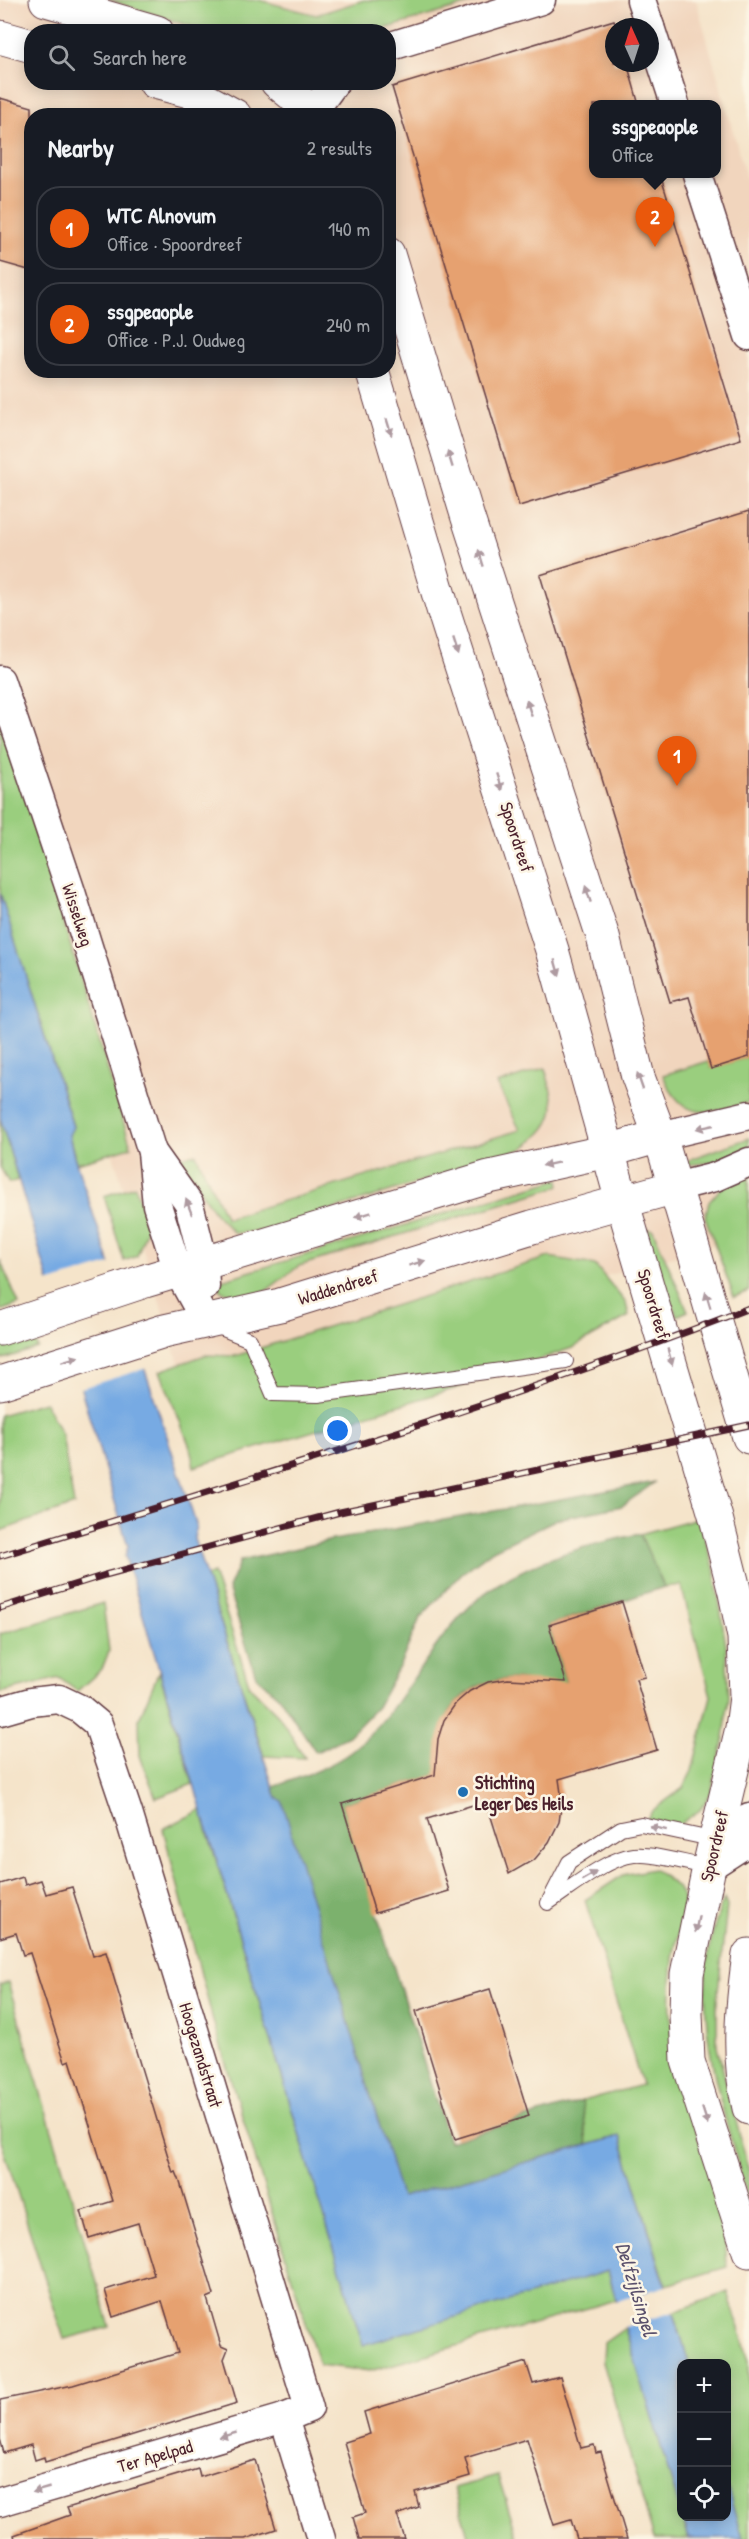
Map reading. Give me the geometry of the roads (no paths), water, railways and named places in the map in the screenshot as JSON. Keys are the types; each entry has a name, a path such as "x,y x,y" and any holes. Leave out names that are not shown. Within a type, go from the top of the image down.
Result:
{"main road":[{"path":"46,0 129,24"},
{"path":"0,37 24,44"},
{"path":"185,90 220,108"},
{"path":"287,90 305,108"},
{"path":"396,280 467,515 603,937 638,1077 660,1137 749,1437"},
{"name":"Spoordreef","path":"374,378 443,609 531,881 622,1201 717,1518 744,1637 746,1697 742,1728 687,1974 688,2061 745,2237"},
{"path":"3,1328 145,1281 489,1177 660,1137"},
{"name":"Waddendreef","path":"7,1380 164,1331 280,1305 675,1187"},
{"path":"749,1955 743,1998 742,2046 749,2108"}],"street":[{"path":"396,45 541,0"},
{"path":"641,0 647,18"},
{"path":"659,55 673,100"},
{"path":"317,108 329,90"},
{"path":"698,178 749,336"},
{"name":"Wisselweg","path":"0,680 71,892 152,1152 189,1204 191,1267 206,1322"},
{"path":"660,1137 749,1115"},
{"path":"675,1187 715,1177 749,1162"},
{"name":"Hoogezandstraat","path":"0,1711 31,1702 59,1699 80,1709 98,1724 118,1783 297,2413 321,2539"},
{"path":"712,1854 749,1817"},
{"path":"712,1854 749,1842"},
{"name":"Ter Apelpad","path":"0,2502 297,2413"}],"lane":[{"path":"206,1322 250,1340 273,1395 318,1395 566,1361"},
{"path":"641,1824 712,1854 634,1855 618,1860 548,1902 569,1862 621,1828 641,1824"}],"water":[{"name":"Delfzijlsingel","path":"0,893 73,1127 69,1135 74,1156 196,1524 194,1539 277,1799 282,1801 401,2197 620,2136 688,2359 677,2359 677,2500 608,2271 363,2345 125,1556 128,1546 0,1118"},
{"path":"731,2500 742,2539 689,2539 684,2521 731,2521"}],"railway":[{"path":"0,1556 283,1469 471,1408 749,1308"},
{"path":"0,1608 105,1575 340,1512 749,1425"}],"place":[{"name":"ssgpeaople","path":"655,247"},
{"name":"WTC Alnovum","path":"677,786"},
{"name":"Stichting Leger Des Heils","path":"463,1792"}]}
